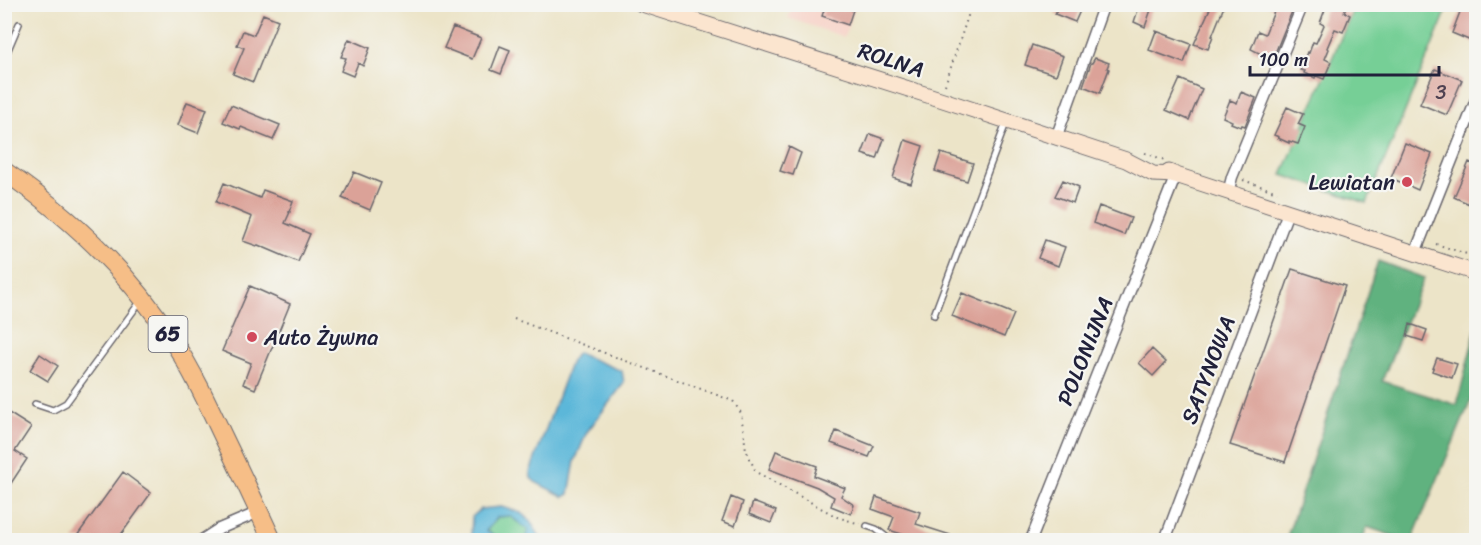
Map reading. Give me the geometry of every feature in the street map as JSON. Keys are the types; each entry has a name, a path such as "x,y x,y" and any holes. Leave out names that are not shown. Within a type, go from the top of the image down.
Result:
{"main road":[{"name":"65","path":"4,171 77,228 111,261 143,298 173,341 196,380 272,540"}],"street":[{"name":"ROLNA","path":"642,4 1126,160 1153,174 1176,175 1476,273"},
{"path":"1056,138 1104,4"},
{"path":"1228,193 1232,177 1303,4"},
{"path":"1415,253 1476,100"},
{"name":"POLONIJNA","path":"1031,540 1176,175"},
{"name":"SATYNOWA","path":"1165,540 1288,212"},
{"path":"202,540 219,529 259,512"}],"lane":[{"path":"4,58 19,24"},
{"path":"934,315 1007,121"},
{"path":"35,404 53,410 66,403 143,298"},
{"path":"867,526 876,529 890,540"}],"path":[{"path":"940,99 972,4"},
{"path":"514,319 733,401 741,413 746,450 756,472 837,517 867,526"}],"shaded area":[{"path":"793,5 856,5 844,37 788,18"}],"green space":[{"path":"1355,5 1449,5 1367,203 1282,175"},
{"path":"1378,261 1424,278 1382,381 1457,405 1476,328 1476,388 1412,540 1405,540 1367,527 1362,540 1286,540"},
{"path":"511,515 528,530 525,540 501,540 486,531 498,517"}],"water":[{"path":"577,353 622,371 624,383 587,432 575,461 569,494 564,497 535,482 530,472 571,361"},
{"path":"501,507 525,516 532,523 540,537 539,540 525,540 528,530 510,516 498,517 486,531 501,540 469,540 472,517 481,509"}],"building":[{"path":"826,4 855,4 848,25 822,16"},
{"path":"1059,4 1083,4 1075,22 1055,14"},
{"path":"1140,4 1153,4 1145,27 1134,22"},
{"path":"1212,4 1225,4 1208,49 1194,44"},
{"path":"1265,4 1295,4 1273,58 1251,49 1258,31 1265,34 1275,9"},
{"path":"1327,4 1347,4 1344,12 1350,15 1343,32 1335,29 1327,48 1329,49 1325,59 1331,62 1324,79 1316,76 1315,78 1300,70 1307,52 1309,53 1313,42 1316,43 1324,25 1320,23"},
{"path":"1463,4 1476,4 1476,43 1452,33"},
{"path":"263,14 278,20 253,82 233,74 244,48 237,45 243,31 254,35"},
{"path":"453,27 481,38 472,59 444,48"},
{"path":"1156,31 1191,44 1184,63 1149,50"},
{"path":"349,39 370,48 363,66 358,63 353,76 341,71 346,58 341,57"},
{"path":"1032,45 1063,56 1056,75 1025,65"},
{"path":"500,46 510,50 501,74 491,70"},
{"path":"1095,58 1109,63 1100,93 1083,86"},
{"path":"1435,69 1462,80 1447,115 1420,104"},
{"path":"1180,79 1202,89 1189,120 1166,110"},
{"path":"1241,92 1256,98 1245,126 1241,127 1223,117 1230,100 1237,103"},
{"path":"187,102 207,109 198,133 178,125"},
{"path":"231,105 280,125 273,140 223,122"},
{"path":"1287,107 1303,114 1298,124 1305,127 1298,144 1289,141 1289,143 1274,135"},
{"path":"870,134 884,139 877,159 862,154"},
{"path":"905,140 923,146 911,184 893,178"},
{"path":"1405,143 1432,154 1418,190 1391,178"},
{"path":"789,147 801,153 793,175 780,171"},
{"path":"941,153 973,163 967,181 935,171"},
{"path":"1469,162 1476,166 1476,207 1454,197"},
{"path":"354,172 381,183 370,210 342,198"},
{"path":"1063,180 1079,187 1073,203 1055,196"},
{"path":"224,183 260,198 263,190 293,201 285,223 310,234 298,262 243,241 252,217 216,202"},
{"path":"1099,206 1131,218 1124,235 1093,223"},
{"path":"1045,240 1065,247 1058,266 1038,258"},
{"path":"1292,269 1345,286 1285,462 1230,445"},
{"path":"250,286 290,304 255,389 243,384 251,363 222,351"},
{"path":"962,293 1014,314 1004,337 952,316"},
{"path":"1410,324 1427,330 1423,341 1407,336"},
{"path":"1152,349 1166,362 1153,376 1139,363"},
{"path":"40,354 58,366 48,381 30,370"},
{"path":"1437,358 1457,364 1452,378 1432,371"},
{"path":"4,410 31,427 15,451 27,459 4,494"},
{"path":"836,431 874,446 869,457 831,443"},
{"path":"776,451 817,466 814,476 845,488 841,496 854,505 851,514 831,506 834,497 817,487 769,469"},
{"path":"123,472 151,493 117,540 74,540"},
{"path":"731,497 743,502 735,526 722,521"},
{"path":"876,497 920,512 916,524 960,538 960,540 920,540 889,530 894,517 872,509"},
{"path":"753,502 776,511 771,523 749,514"}],"place":[{"name":"Lewiatan","path":"1407,182"},
{"name":"Auto Żywna","path":"252,337"}]}
